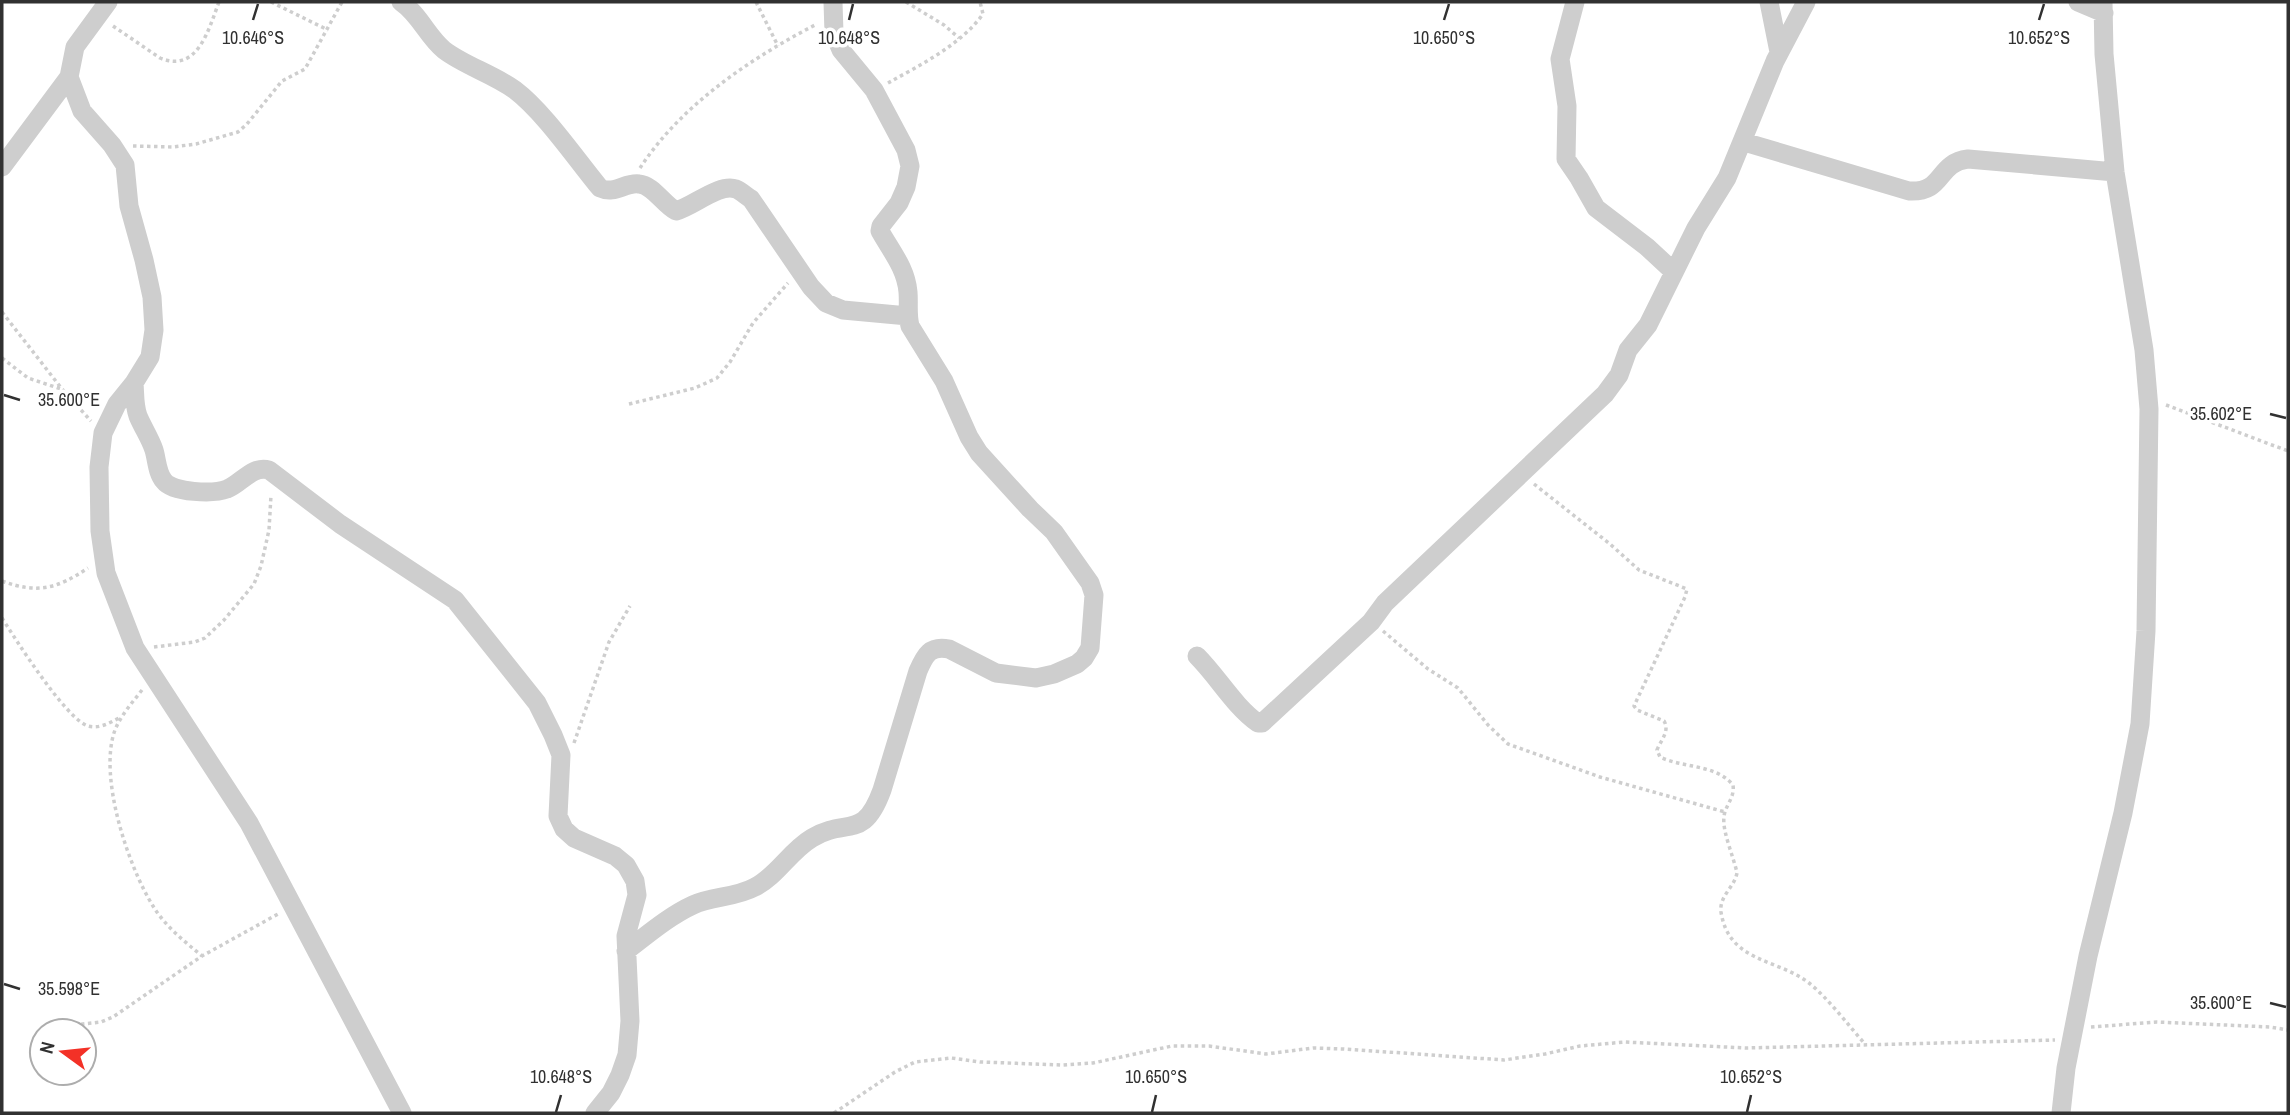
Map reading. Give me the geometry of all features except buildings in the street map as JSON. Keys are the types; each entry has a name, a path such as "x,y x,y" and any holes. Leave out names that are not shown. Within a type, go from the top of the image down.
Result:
{"street":[{"path":"401,2 419,17 430,35 444,50 512,88 529,101 600,188 610,192 642,184 653,190 666,206 676,211 690,207 724,188 736,189 751,199 797,268 826,303 844,310 908,316"},
{"path":"1575,2 1560,59 1567,106 1566,159 1596,208 1647,247 1674,272"},
{"path":"1769,2 1780,52"},
{"path":"1197,656 1213,671 1248,715 1255,722 1262,723 1371,622 1385,603 1615,382 1628,350 1648,325 1696,228 1727,178 1780,52 1806,2"},
{"path":"2061,1113 2072,1035 2088,956 2123,813 2140,724 2146,631 2150,467 2149,398 2144,350 2115,172 2104,54 2104,7 2078,2"},
{"path":"2,167 69,77 75,47 102,9"},
{"path":"626,951 692,905 753,889 766,881 796,851 816,836 850,827 869,817 875,810 882,790 918,671 923,658 930,650 949,649 996,673 1036,678 1077,664 1090,648 1094,595 1090,583 1054,532 979,453 944,381 910,326 908,292 901,263 880,231 899,203 906,187 910,166 906,150 874,90 841,50 834,33 833,9"},
{"path":"69,77 82,111 113,145 125,165 129,206 152,297 154,330 150,357 117,404 103,433 99,467 100,531 106,573 135,649 249,823 402,1113"},
{"path":"1744,142 1909,191 1921,192 1931,188 1948,167 1957,161 1968,159 2115,172"},
{"path":"134,383 135,405 148,433 164,481 173,488 216,492 228,489 262,468 269,470 340,523 455,600 537,703 561,755 558,816 564,829 574,838 615,856 626,865 635,881 637,895 626,936 630,1021 627,1055 611,1093 595,1113"}],"path":[{"path":"102,9 166,61 193,56 201,47 219,2"},
{"path":"271,2 328,30"},
{"path":"113,145 173,146 214,140 238,132 282,81 306,69 342,2"},
{"path":"756,2 778,46"},
{"path":"906,2 944,25 959,38"},
{"path":"874,90 970,30 983,14 980,2"},
{"path":"630,185 648,156 694,106 754,60 833,9"},
{"path":"629,404 695,388 717,377 730,362 752,323 791,279 797,268"},
{"path":"2,312 62,389 103,433"},
{"path":"2,358 27,378 62,389"},
{"path":"2149,398 2288,451"},
{"path":"135,649 180,645 205,638 254,584 269,530 272,507 269,470"},
{"path":"1521,474 1639,570 1687,589 1634,706 1667,725 1657,750 1660,757 1680,765 1716,772 1729,780 1734,790 1725,812 1724,823 1737,873 1721,900 1721,910 1734,943 1746,954 1812,985 1865,1044"},
{"path":"2,580 17,586 47,589 76,576 104,555"},
{"path":"561,755 571,748 576,740 609,642 630,606"},
{"path":"2,618 52,689 83,723 90,727 104,726 122,717"},
{"path":"1371,622 1428,668 1458,688 1488,725 1508,744 1610,780 1725,812"},
{"path":"152,677 114,732 110,756 117,822 129,857 153,906 179,936 202,956"},
{"path":"98,1022 113,1017 202,956 294,906"},
{"path":"834,1113 895,1072 915,1062 951,1058 979,1062 1093,1063 1172,1046 1209,1046 1266,1054 1313,1048 1504,1060 1545,1055 1580,1046 1625,1042 1746,1048 1865,1044 2072,1035 2157,1022 2288,1030"}]}
